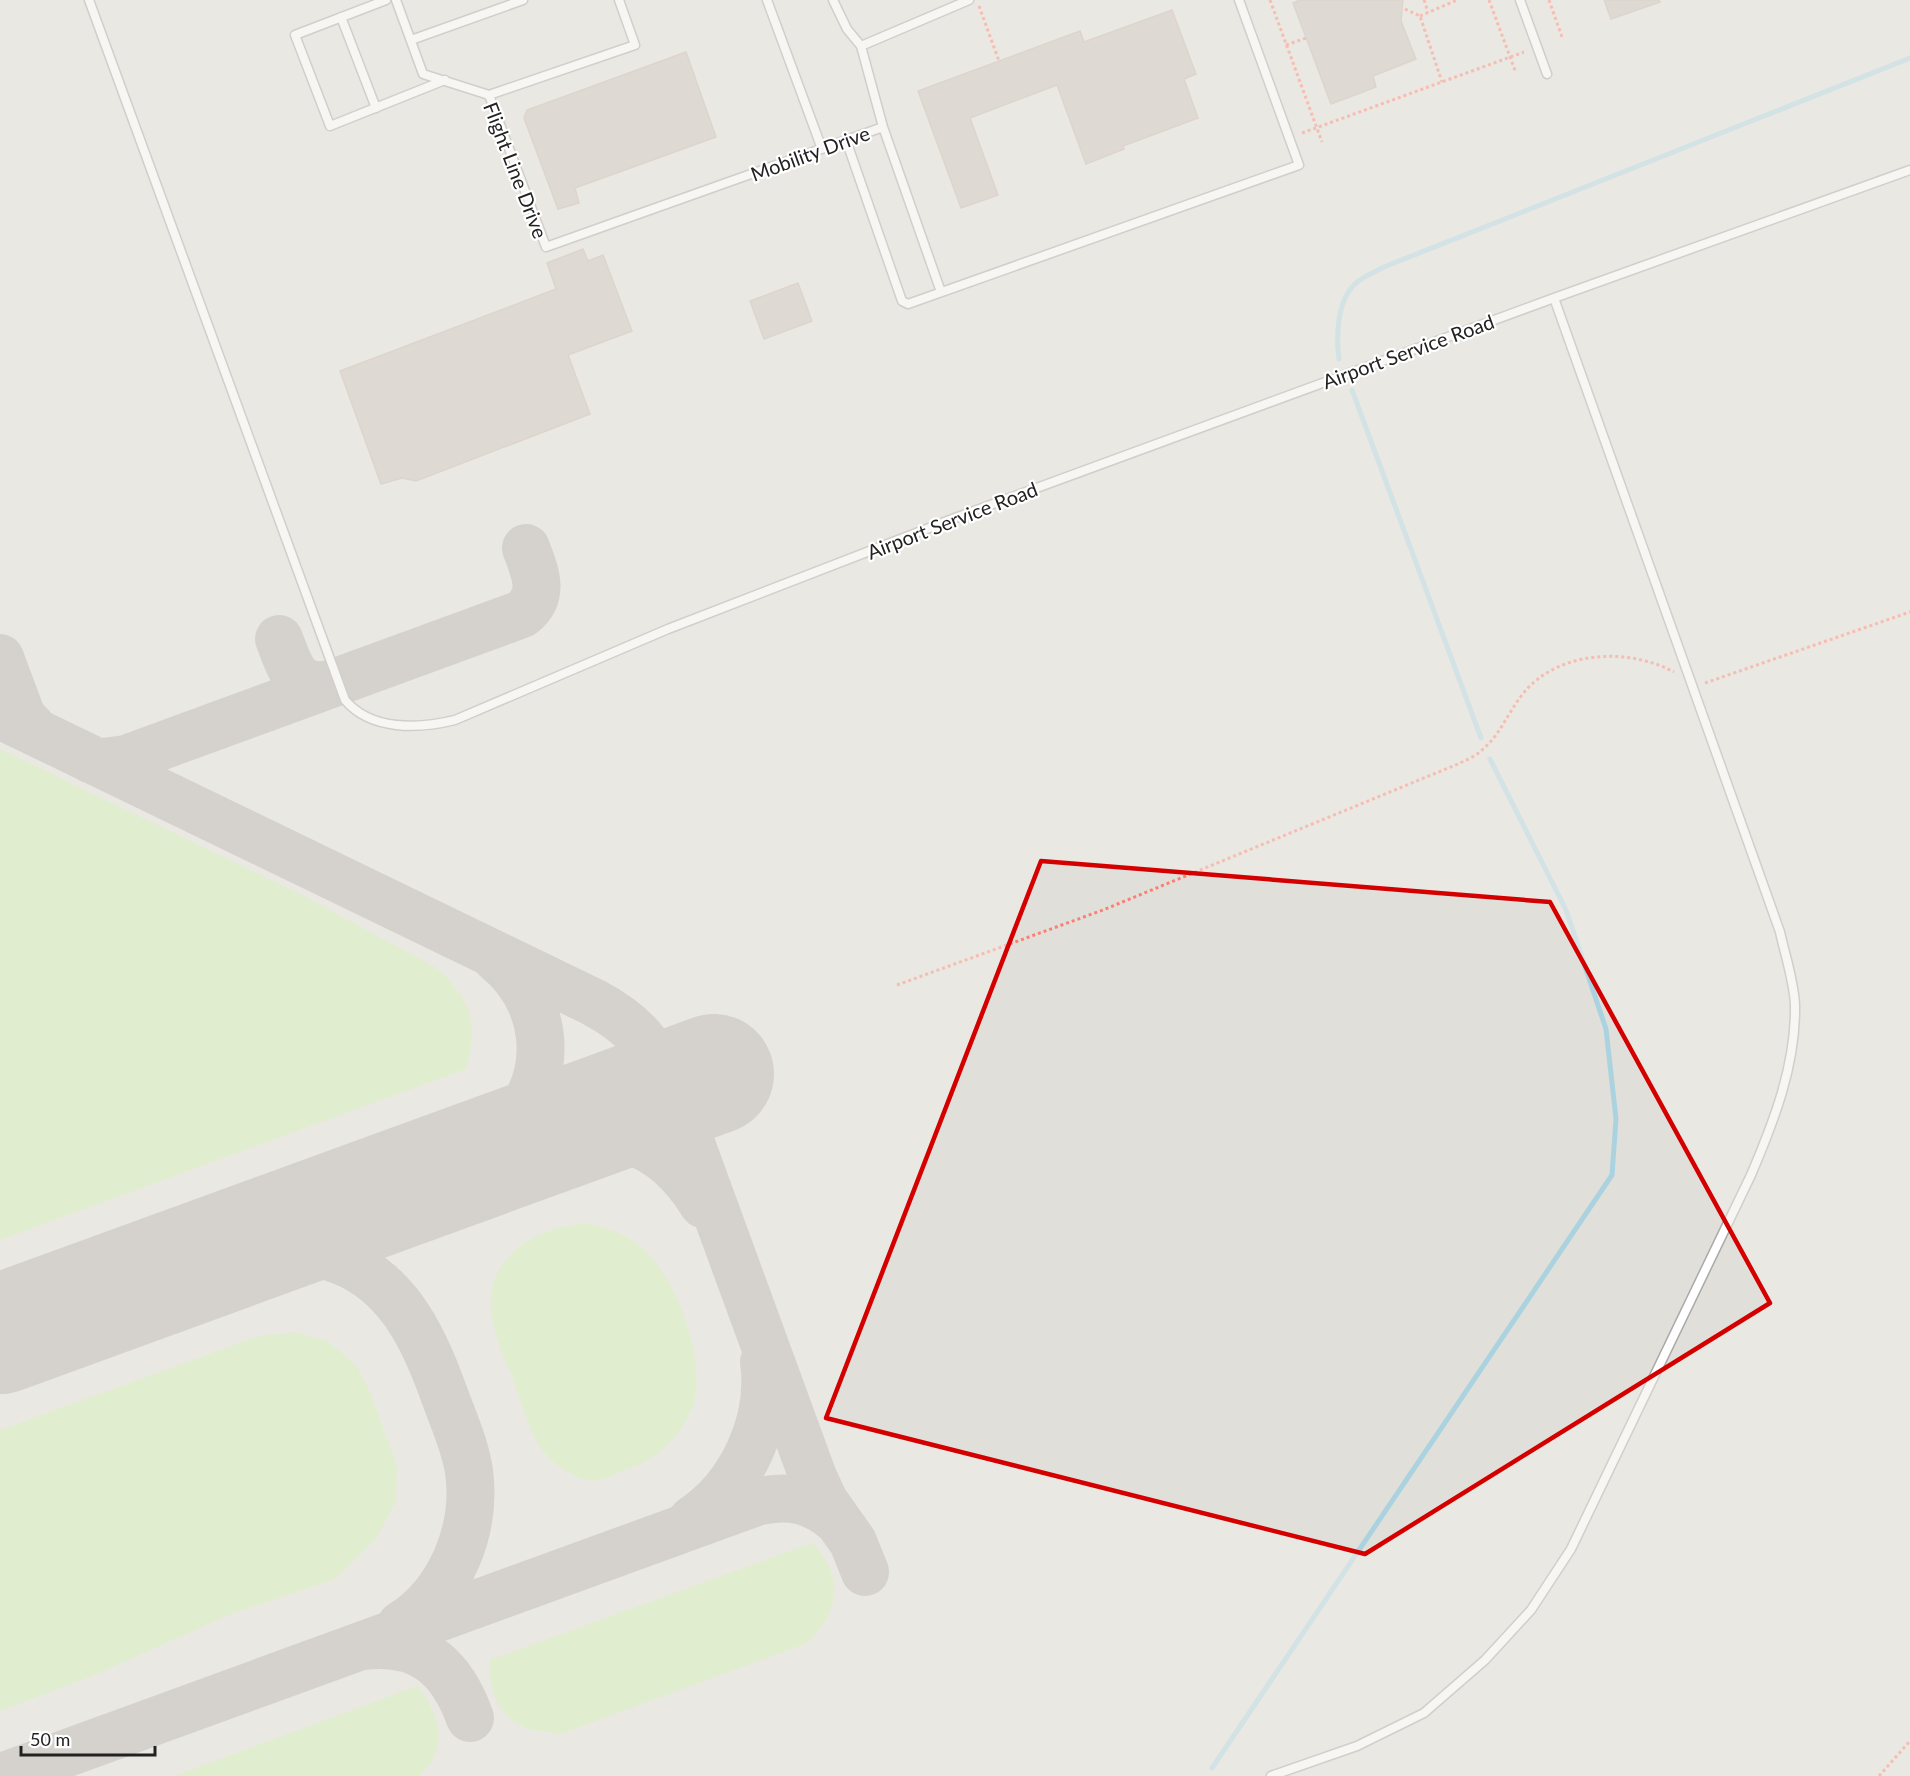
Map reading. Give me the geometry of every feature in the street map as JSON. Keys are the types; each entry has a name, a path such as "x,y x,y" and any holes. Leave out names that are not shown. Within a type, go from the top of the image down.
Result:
{"lane":[{"name":"Airport Service Road","path":"88,0 345,700 353,710 400,726 426,728 455,720 668,629 955,518 1910,170"},
{"path":"386,0 295,35 330,126 445,80"},
{"name":"Flight Line Drive","path":"396,0 423,74 489,95 546,247"},
{"path":"411,40 523,0"},
{"path":"489,95 635,45 619,0"},
{"path":"767,0 822,149"},
{"path":"833,0 847,29 861,46 969,0"},
{"path":"846,140 902,302 908,304 1299,165 1239,0"},
{"path":"1520,0 1547,74"},
{"path":"341,17 376,108"},
{"name":"Mobility Drive","path":"546,247 883,127 861,46"},
{"path":"883,127 941,292"},
{"path":"1271,1776 1357,1746 1424,1713 1485,1660 1531,1610 1571,1549 1751,1175 1777,1113 1788,1073 1795,1004 1780,932 1554,298"}],"path":[{"path":"1270,0 1322,142"},
{"path":"1424,0 1428,12"},
{"path":"1420,16 1457,0"},
{"path":"1489,0 1515,73"},
{"path":"1549,0 1562,37"},
{"path":"1405,9 1420,16 1442,82"},
{"path":"982,14 999,61"},
{"path":"1286,45 1306,38"},
{"path":"1302,133 1524,52"},
{"path":"897,984 1103,910 1458,764 1482,750 1512,707 1532,684 1557,666 1588,658 1619,657 1649,662 1673,670 1693,687 1910,612"},
{"path":"1879,1776 1910,1742"}],"highlighted area":[{"path":"1041,861 1550,902 1770,1303 1365,1554 826,1418"}],"shaded area":[{"path":"0,0 1910,0 1910,1776 0,1776"}],"green space":[{"path":"0,749 300,894 435,967 457,990 469,1012 472,1038 466,1069 0,1240"},
{"path":"587,1223 621,1234 640,1246 653,1259 677,1298 693,1345 696,1368 696,1390 692,1408 672,1440 648,1460 609,1477 595,1480 578,1477 559,1466 540,1447 528,1423 498,1341 491,1304 493,1284 501,1267 513,1252 546,1232"},
{"path":"294,1332 327,1341 356,1365 370,1392 397,1466 396,1501 376,1539 335,1579 229,1615 90,1677 0,1711 0,1430 256,1337"},
{"path":"812,1543 830,1568 834,1593 827,1619 807,1643 558,1735 521,1726 504,1712 498,1703 491,1682 490,1660"},
{"path":"417,1686 432,1708 438,1732 435,1755 418,1776 174,1776"}],"building":[{"path":"1300,0 1403,0 1401,21 1416,59 1373,76 1376,87 1331,104 1293,3"},
{"path":"1604,0 1659,0 1660,2 1611,19"},
{"path":"1172,10 1196,74 1184,79 1198,118 1123,146 1124,149 1086,164 1057,85 970,118 998,195 961,208 918,91 1080,31 1084,42"},
{"path":"686,52 716,137 575,188 579,203 558,209 524,118 527,110"},
{"path":"583,249 588,261 603,255 632,331 568,355 590,414 416,481 402,478 381,484 340,371 556,289 547,263"},
{"path":"798,283 812,321 764,339 750,301"}],"waterway":[{"path":"1339,359 1338,330 1341,309 1349,291 1361,279 1384,267 1910,58"},
{"path":"1352,390 1481,738"},
{"path":"1212,1768 1612,1175 1616,1119 1606,1029 1566,910 1490,759"}],"taxiway":[{"path":"92,760 103,762 126,759 522,614 534,599 536,591 535,574 526,548"},
{"path":"279,639 296,675 309,684 331,684"},
{"path":"0,658 22,717 37,733"},
{"path":"0,715 593,1002 632,1028 657,1060 671,1089 813,1477 824,1501 853,1542 865,1572"},
{"path":"462,1166 496,1139 514,1121 527,1101 536,1079 540,1057 540,1035 535,1014 526,993 495,957"},
{"path":"531,1141 584,1135 607,1136 629,1141 650,1149 669,1163 703,1204"},
{"path":"166,1274 247,1253 267,1250 308,1252 353,1266 372,1278 404,1310 436,1372 458,1432 469,1471 470,1493 469,1515 464,1537 447,1578 419,1612 401,1625"},
{"path":"692,1520 725,1490 750,1451 763,1407 764,1362"},
{"path":"4,1776 756,1502 779,1499 800,1500 820,1508 839,1522"},
{"path":"364,1646 402,1647 432,1660 454,1684 470,1718"}],"runway":[{"path":"0,1334 714,1074"}]}
